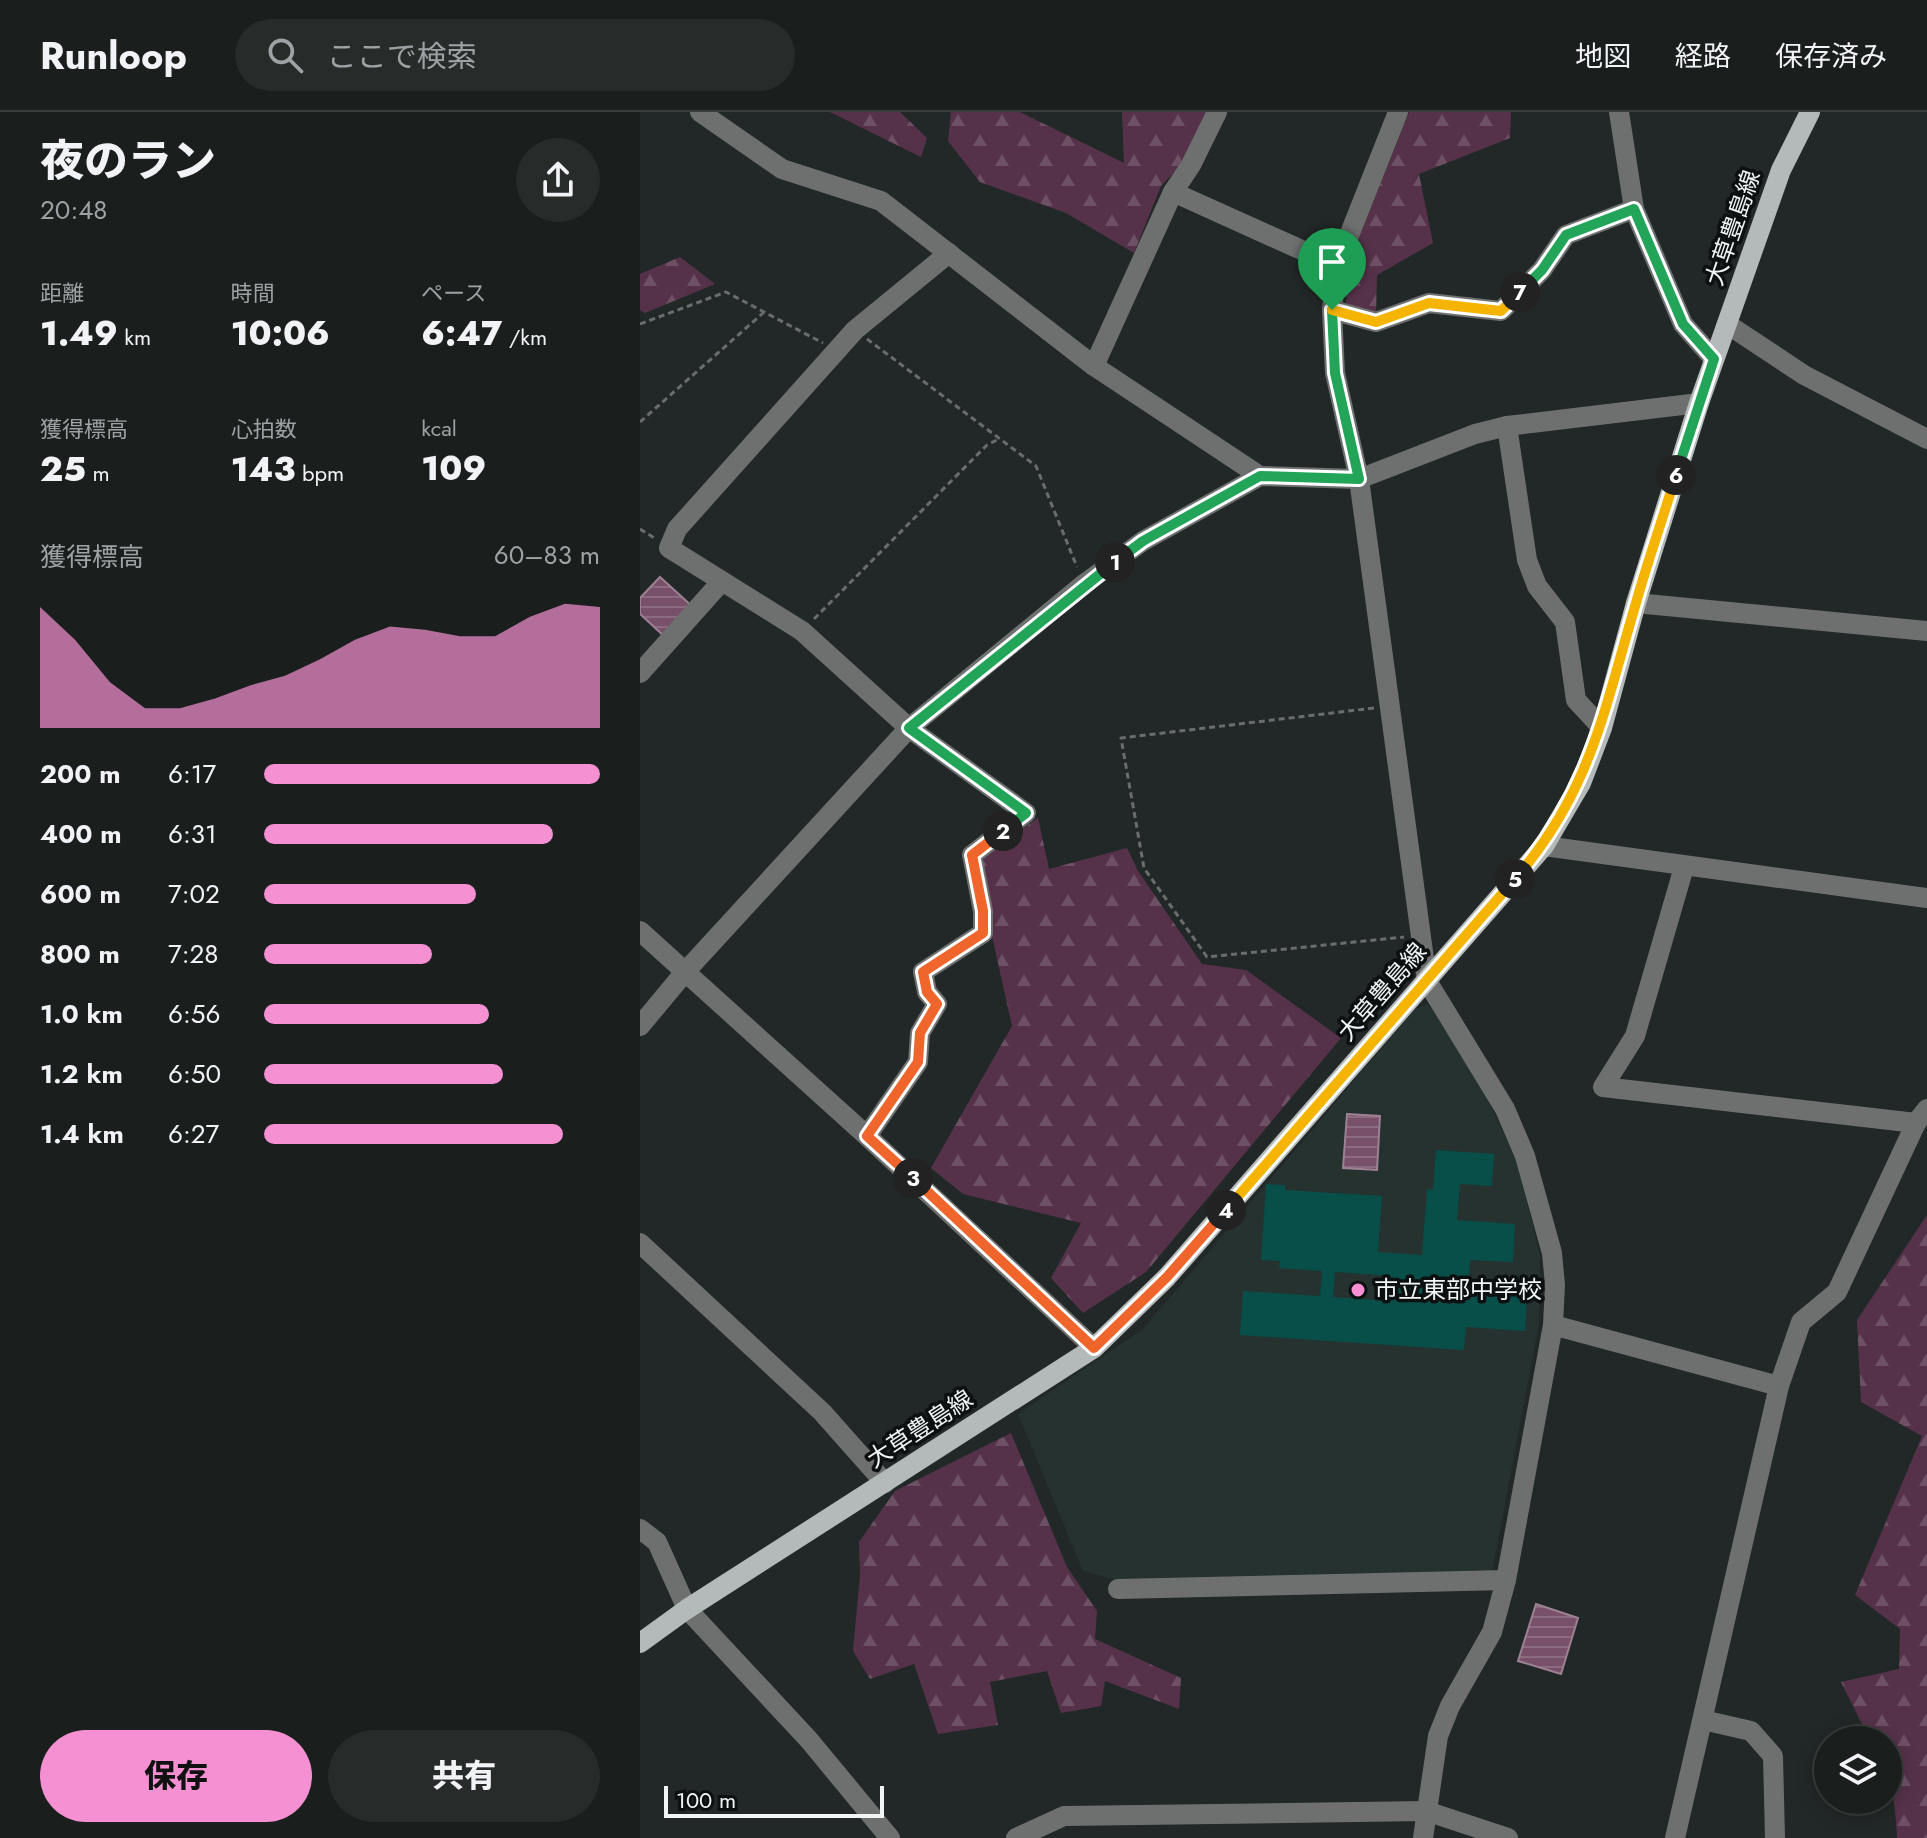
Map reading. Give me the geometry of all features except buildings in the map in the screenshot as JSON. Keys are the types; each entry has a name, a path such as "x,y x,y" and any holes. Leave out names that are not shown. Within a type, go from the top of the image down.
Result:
{"main road":[{"name":"大草豊島線","path":"640,1643 687,1609 1094,1348 1167,1277 1544,846 1581,783 1602,728 1636,603 1699,403 1781,170 1810,112"}],"street":[{"path":"1094,366 1173,192 1191,165 1217,112"},
{"path":"1398,112 1337,266 1332,310 1335,373 1359,479 1427,981 1505,1109 1525,1156 1552,1253 1555,1285 1553,1325 1506,1580 1492,1632 1450,1706 1438,1736 1423,1838"},
{"path":"702,113 782,169 881,201 1094,366 1260,476"},
{"path":"1626,115 1634,209 1683,324 1714,359"},
{"path":"1173,192 1337,266"},
{"path":"1332,310 1376,322 1429,303 1501,311 1542,270 1566,235 1634,209"},
{"path":"867,1136 918,1062 920,1033 937,1004 927,992 923,972 983,933 983,911 972,855 1026,813 909,728 802,631 669,548 677,529 855,330 949,253"},
{"path":"1727,324 1804,375 1927,439"},
{"path":"640,1026 685,972 909,728 1084,584 1143,541 1260,476 1359,479 1475,434 1507,426 1699,403"},
{"path":"1507,426 1527,560 1537,586 1565,622 1576,700 1602,728"},
{"path":"640,673 722,581"},
{"path":"1636,603 1927,631"},
{"path":"1544,846 1927,898"},
{"path":"1675,1838 1779,1386 1801,1322 1837,1292 1921,1116 1603,1087 1635,1036 1684,867"},
{"path":"640,931 867,1136 1094,1348"},
{"path":"640,1243 822,1412 885,1483"},
{"path":"1553,1325 1779,1386"},
{"path":"640,1529 657,1542 687,1609 809,1740 890,1838"},
{"path":"1118,1589 1506,1580"},
{"path":"1703,1720 1751,1731 1773,1756 1775,1838"},
{"path":"1016,1838 1064,1816 1426,1811 1508,1838"}],"path":[{"path":"640,324 726,292 837,350"},
{"path":"640,422 763,313"},
{"path":"855,330 1036,466 1084,584"},
{"path":"802,631 987,445 999,439"},
{"path":"1389,707 1121,738 1144,868 1207,957 1422,935"}],"shaded area":[{"path":"660,577 693,607 665,637 640,614 640,598"},
{"name":"市立東部中学校","path":"1428,1004 1474,1070 1517,1162 1540,1255 1539,1324 1492,1573 1117,1580 1083,1571 1018,1414 1143,1329 1415,1009"},
{"path":"1347,1114 1380,1116 1377,1170 1343,1168"},
{"path":"1536,1604 1578,1618 1561,1674 1518,1661"}],"green space":[{"path":"830,112 900,112 927,138 921,157"},
{"path":"951,112 1020,112 1124,163 1122,112 1207,112 1184,162 1161,186 1134,253 1066,213 980,182 948,141"},
{"path":"1409,112 1511,112 1510,138 1419,174 1433,243 1377,275 1376,314 1346,307 1347,267"},
{"path":"680,257 715,284 645,313 640,310 640,274"},
{"path":"1038,818 1049,869 1127,848 1138,871 1202,964 1246,970 1341,1038 1146,1272 1083,1313 1051,1278 1081,1223 963,1194 931,1168 1012,1026 992,936 983,857"},
{"path":"1927,1215 1927,1838 1897,1838 1895,1814 1902,1814 1902,1726 1863,1726 1841,1682 1899,1669 1900,1629 1855,1595 1922,1436 1861,1402 1857,1320"},
{"path":"1011,1433 1067,1567 1097,1611 1095,1639 1181,1678 1179,1709 1105,1681 1101,1706 1061,1713 1047,1671 990,1682 998,1725 938,1734 914,1664 870,1679 853,1651 860,1575 859,1542 895,1491"}],"place":[{"name":"市立東部中学校","path":"1358,1290"}],"route":[{"path":"1634,209 1683,324 1714,359 1636,603 1602,728 1581,783 1544,846 1167,1277 1094,1348 867,1136 918,1062 920,1033 937,1004 927,992 923,972 983,933 983,911 972,855 1026,813 909,728 1084,584 1143,541 1260,476 1359,479 1335,373 1332,310 1376,322 1429,303 1483,306 1501,311 1542,270 1566,235 1634,209"}]}
